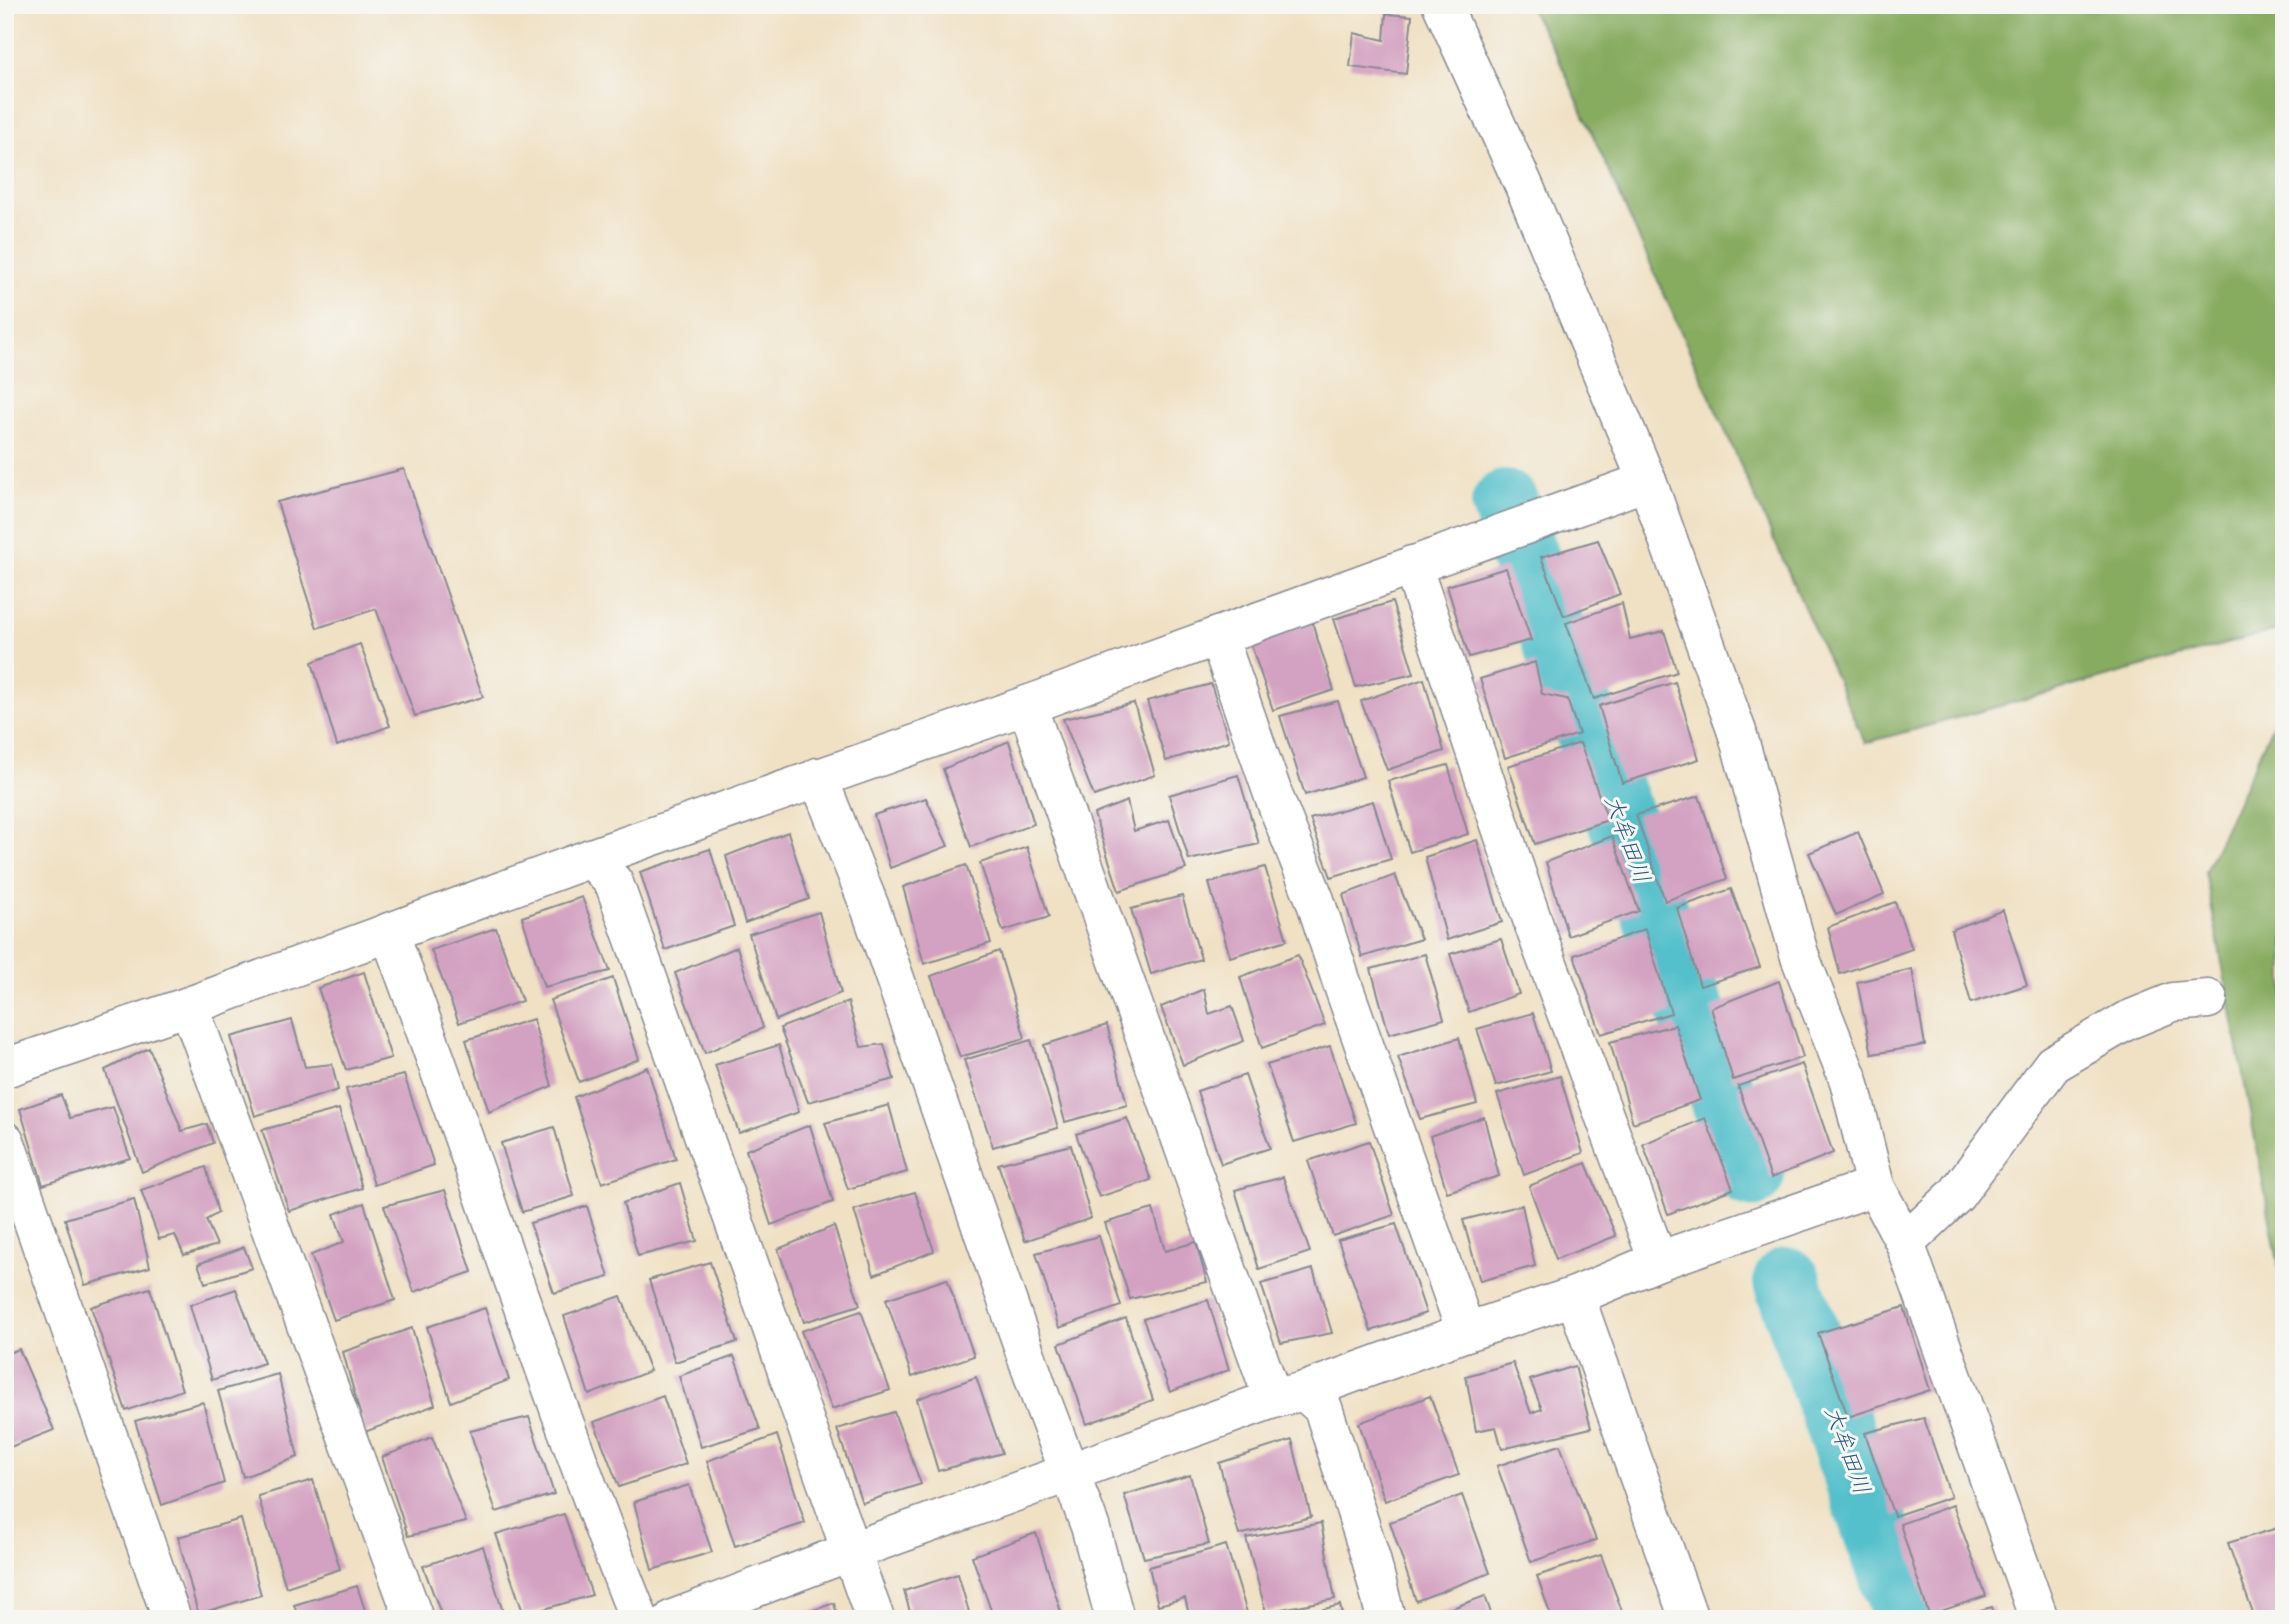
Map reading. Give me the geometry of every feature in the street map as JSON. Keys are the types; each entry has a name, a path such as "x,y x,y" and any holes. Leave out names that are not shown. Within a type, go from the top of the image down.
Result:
{"street":[{"path":"1442,5 1525,188 1647,481 1737,732 1800,957 1849,1081 1875,1186 1905,1243 2039,1619"},
{"path":"5,1068 189,1006 591,858 1027,705 1647,481"},
{"path":"1412,565 1537,934 1658,1261"},
{"path":"1218,636 1315,900 1466,1332"},
{"path":"1027,705 1289,1395 1323,1408 1371,1559 1386,1619"},
{"path":"818,777 871,910 1090,1526 1115,1619"},
{"path":"591,858 614,883 875,1619"},
{"path":"389,932 454,1107 592,1503 639,1619"},
{"path":"1905,1243 1956,1195 2053,1064 2126,1021 2173,1002 2208,999"},
{"path":"189,1006 414,1619"},
{"path":"5,1141 172,1619"},
{"path":"673,1619 1069,1472 1575,1296 1658,1261 1875,1186"},
{"path":"1575,1296 1689,1619"}],"green space":[{"path":"1528,5 2284,5 2284,628 1865,743 1557,55"},
{"path":"2284,700 2284,1294 2205,872"}],"building":[{"path":"1386,14 1412,16 1406,74 1350,67 1354,33 1384,40"},
{"path":"404,469 483,697 415,716 376,609 317,628 277,502"},
{"path":"1598,540 1620,594 1564,616 1541,557"},
{"path":"1506,568 1531,640 1469,657 1447,586"},
{"path":"1392,602 1414,674 1356,687 1334,619"},
{"path":"1622,603 1630,639 1664,631 1677,672 1594,699 1566,623"},
{"path":"1312,622 1334,690 1273,710 1250,642"},
{"path":"360,644 390,726 337,746 312,662"},
{"path":"1535,662 1542,694 1567,699 1579,734 1505,758 1480,679"},
{"path":"1424,679 1444,751 1387,770 1361,701"},
{"path":"1675,682 1699,759 1622,783 1599,706"},
{"path":"1211,684 1229,741 1166,761 1147,701"},
{"path":"1338,701 1363,777 1305,795 1280,716"},
{"path":"1134,703 1155,775 1094,796 1063,719"},
{"path":"1009,741 1034,824 971,847 943,769"},
{"path":"1580,743 1608,820 1535,844 1508,766"},
{"path":"1448,765 1468,834 1410,852 1388,781"},
{"path":"1238,775 1259,844 1189,860 1169,795"},
{"path":"1699,796 1727,879 1665,901 1636,815"},
{"path":"926,798 948,846 890,868 874,815"},
{"path":"1127,801 1134,831 1169,820 1186,869 1119,891 1094,814"},
{"path":"1373,801 1391,859 1331,877 1310,819"},
{"path":"788,832 809,899 745,923 726,856"},
{"path":"1858,832 1884,894 1836,915 1809,853"},
{"path":"1612,836 1639,911 1568,936 1546,862"},
{"path":"1477,840 1502,922 1447,940 1425,857"},
{"path":"1027,847 1049,917 1003,931 980,863"},
{"path":"710,849 734,926 665,950 640,872"},
{"path":"966,865 991,943 924,964 903,887"},
{"path":"1265,867 1287,940 1230,957 1209,883"},
{"path":"1395,875 1421,939 1362,957 1343,895"},
{"path":"1731,889 1760,967 1700,986 1677,908"},
{"path":"1182,896 1201,959 1151,974 1131,909"},
{"path":"582,897 610,971 544,987 522,917"},
{"path":"1895,902 1912,949 1840,974 1828,927"},
{"path":"2003,910 2027,985 1971,1003 1951,930"},
{"path":"819,912 841,993 776,1020 749,934"},
{"path":"496,928 522,1001 459,1023 431,950"},
{"path":"1645,929 1671,1013 1601,1034 1574,955"},
{"path":"1501,939 1519,994 1469,1012 1450,954"},
{"path":"737,947 763,1028 705,1053 675,973"},
{"path":"999,951 1025,1038 960,1057 931,976"},
{"path":"1425,954 1444,1019 1389,1034 1371,969"},
{"path":"1298,955 1325,1025 1262,1048 1240,977"},
{"path":"1912,969 1925,1045 1872,1054 1857,982"},
{"path":"364,972 391,1058 346,1070 318,988"},
{"path":"613,978 639,1059 579,1082 550,1000"},
{"path":"1779,981 1803,1057 1733,1080 1711,1008"},
{"path":"1204,989 1209,1014 1232,1006 1244,1041 1183,1065 1161,1007"},
{"path":"848,1002 861,1047 884,1044 894,1079 808,1102 780,1028"},
{"path":"1533,1013 1551,1071 1496,1086 1477,1029"},
{"path":"533,1019 552,1086 489,1112 466,1040"},
{"path":"292,1020 305,1067 332,1064 338,1090 255,1116 231,1037"},
{"path":"1107,1025 1127,1105 1065,1122 1044,1045"},
{"path":"1675,1025 1700,1100 1633,1123 1610,1042"},
{"path":"1459,1038 1477,1104 1420,1119 1398,1057"},
{"path":"1031,1040 1058,1128 993,1147 964,1060"},
{"path":"779,1045 799,1112 739,1133 715,1065"},
{"path":"1330,1046 1356,1123 1294,1142 1267,1065"},
{"path":"149,1048 182,1131 207,1124 213,1143 142,1172 105,1070"},
{"path":"1802,1064 1833,1153 1771,1178 1738,1086"},
{"path":"647,1067 676,1159 602,1183 574,1097"},
{"path":"404,1075 434,1165 374,1185 346,1089"},
{"path":"1245,1075 1270,1148 1221,1164 1197,1091"},
{"path":"1560,1076 1583,1153 1524,1175 1497,1094"},
{"path":"61,1095 70,1118 113,1107 130,1158 43,1185 20,1109"},
{"path":"889,1105 907,1172 848,1189 825,1123"},
{"path":"339,1109 362,1188 289,1211 262,1130"},
{"path":"1484,1117 1499,1176 1447,1192 1430,1136"},
{"path":"1127,1118 1151,1180 1099,1197 1076,1134"},
{"path":"1705,1118 1733,1189 1668,1214 1643,1144"},
{"path":"810,1125 833,1202 771,1225 746,1150"},
{"path":"554,1127 574,1196 522,1212 501,1143"},
{"path":"1369,1141 1394,1215 1333,1236 1308,1161"},
{"path":"1071,1145 1091,1218 1025,1241 998,1164"},
{"path":"1586,1163 1616,1236 1556,1259 1529,1186"},
{"path":"206,1167 218,1213 206,1220 217,1245 184,1255 175,1235 159,1239 141,1190"},
{"path":"1283,1177 1310,1252 1259,1269 1235,1190"},
{"path":"680,1183 697,1241 638,1256 623,1203"},
{"path":"445,1190 472,1272 414,1292 384,1206"},
{"path":"915,1192 934,1251 874,1275 854,1210"},
{"path":"134,1199 150,1267 85,1285 65,1219"},
{"path":"364,1203 395,1300 334,1320 311,1255 344,1242 334,1214"},
{"path":"1522,1205 1535,1266 1480,1281 1463,1220"},
{"path":"587,1206 609,1277 554,1293 530,1223"},
{"path":"1153,1209 1165,1251 1196,1242 1207,1282 1130,1299 1105,1223"},
{"path":"1396,1224 1426,1313 1371,1331 1338,1240"},
{"path":"834,1226 860,1305 804,1322 778,1249"},
{"path":"1099,1236 1121,1306 1059,1328 1036,1253"},
{"path":"244,1247 252,1268 205,1283 198,1264"},
{"path":"710,1262 737,1342 675,1362 649,1280"},
{"path":"1313,1269 1332,1333 1281,1343 1261,1284"},
{"path":"947,1279 974,1356 912,1377 886,1299"},
{"path":"150,1288 182,1390 126,1411 91,1307"},
{"path":"236,1289 264,1363 212,1380 190,1305"},
{"path":"621,1296 650,1371 589,1395 564,1316"},
{"path":"1208,1300 1229,1370 1170,1392 1143,1319"},
{"path":"1904,1307 1930,1390 1848,1417 1818,1333"},
{"path":"485,1308 509,1380 451,1402 427,1327"},
{"path":"861,1311 890,1390 832,1409 801,1331"},
{"path":"1126,1318 1153,1400 1087,1424 1059,1344"},
{"path":"412,1328 435,1405 365,1432 343,1352"},
{"path":"19,1349 54,1430 5,1449 5,1354"},
{"path":"734,1356 760,1429 701,1447 679,1376"},
{"path":"1513,1363 1531,1413 1542,1409 1530,1380 1575,1366 1591,1428 1502,1449 1496,1427 1476,1431 1466,1376"},
{"path":"278,1374 298,1457 243,1477 218,1391"},
{"path":"976,1377 1002,1453 938,1471 917,1399"},
{"path":"663,1396 686,1464 619,1487 594,1422"},
{"path":"1430,1396 1459,1475 1385,1501 1359,1423"},
{"path":"203,1402 224,1483 162,1505 135,1421"},
{"path":"894,1412 921,1484 862,1503 837,1429"},
{"path":"529,1417 554,1494 496,1512 470,1431"},
{"path":"1924,1418 1951,1497 1894,1516 1865,1433"},
{"path":"777,1435 805,1523 735,1546 707,1461"},
{"path":"432,1437 466,1522 408,1536 382,1457"},
{"path":"1292,1440 1311,1517 1239,1535 1219,1463"},
{"path":"1560,1445 1596,1540 1531,1562 1497,1466"},
{"path":"1190,1475 1209,1544 1144,1558 1124,1495"},
{"path":"313,1480 340,1569 286,1587 258,1496"},
{"path":"689,1485 712,1552 652,1570 634,1502"},
{"path":"1462,1495 1490,1573 1416,1601 1390,1522"},
{"path":"1953,1505 1986,1596 1929,1615 1900,1524"},
{"path":"564,1514 592,1595 524,1615 496,1534"},
{"path":"241,1519 261,1595 198,1614 178,1537"},
{"path":"1321,1523 1335,1599 1266,1612 1246,1538"},
{"path":"2284,1526 2284,1619 2255,1619 2228,1543"},
{"path":"1036,1533 1062,1615 1052,1619 994,1619 972,1556"},
{"path":"1226,1545 1249,1619 1190,1619 1185,1598 1158,1605 1149,1567"},
{"path":"483,1546 505,1619 443,1619 423,1566"},
{"path":"1601,1555 1625,1619 1552,1619 1537,1576"},
{"path":"958,1574 971,1619 912,1619 904,1591"},
{"path":"357,1586 368,1619 299,1619 294,1605"},
{"path":"1485,1596 1493,1619 1425,1619 1425,1618"},
{"path":"834,1603 838,1619 790,1619 790,1618"},
{"path":"1340,1605 1343,1619 1288,1619 1288,1618"},
{"path":"1992,1607 1996,1619 1950,1619 1950,1618"}],"waterway":[{"name":"大牟田川","path":"1505,504 1751,1174"},
{"name":"大牟田川","path":"1787,1281 1908,1619"}]}
